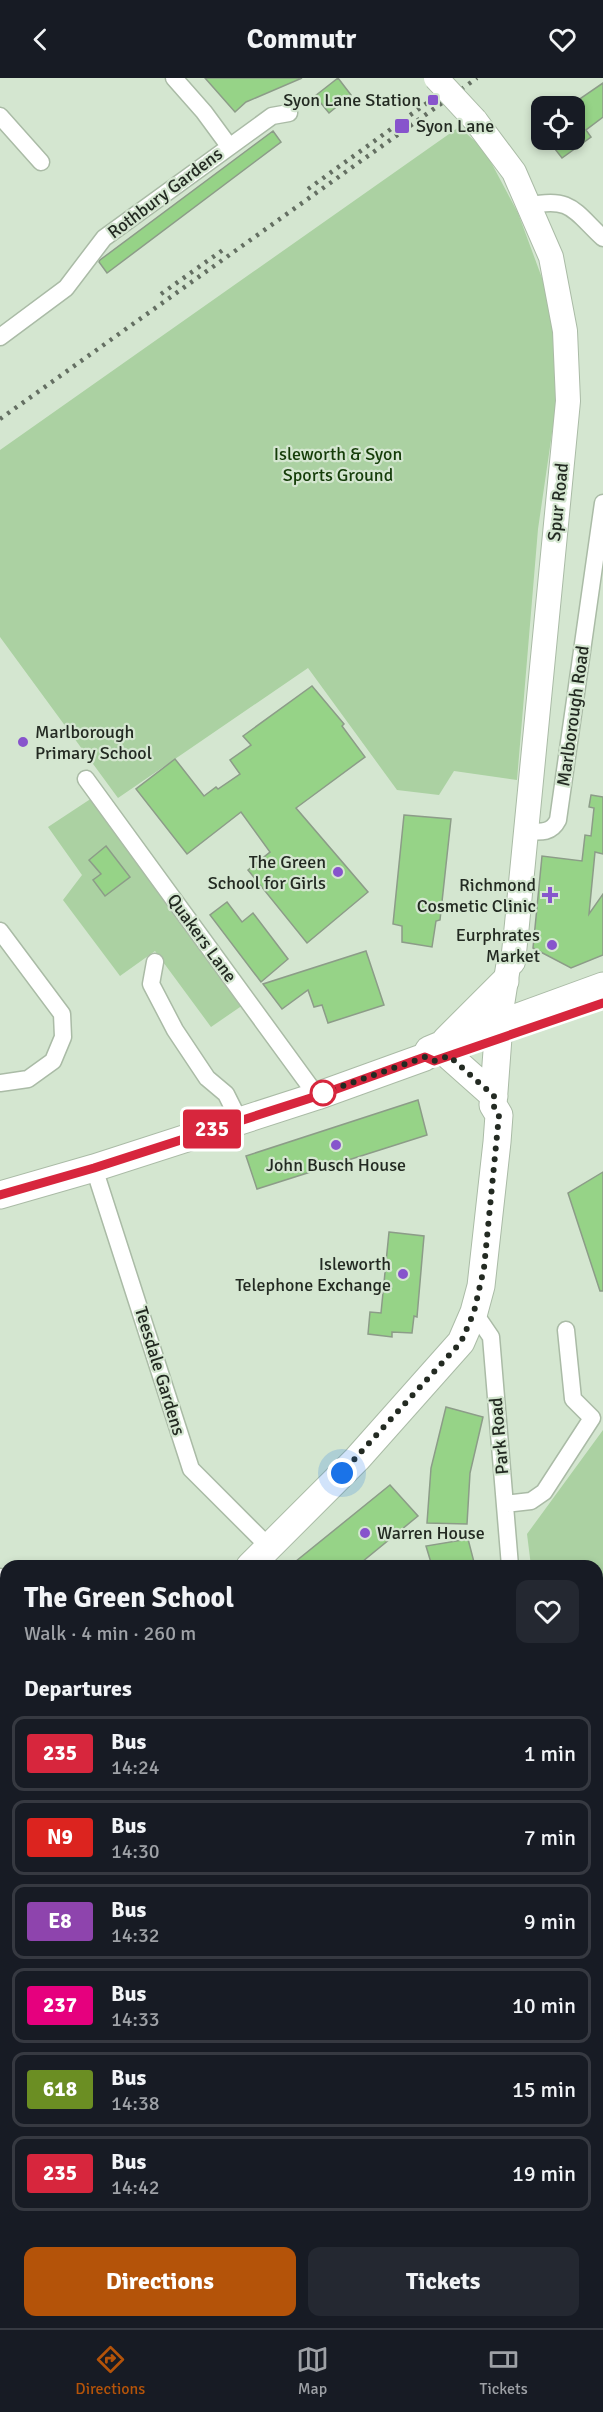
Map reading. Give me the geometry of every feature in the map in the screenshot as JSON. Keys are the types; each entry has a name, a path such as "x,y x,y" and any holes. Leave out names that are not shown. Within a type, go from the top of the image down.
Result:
{"main road":[{"name":"Spur Road","path":"436,78 475,120 514,172 553,268 565,331 568,401 509,971 506,1030"},
{"path":"438,1053 509,971"},
{"path":"506,1030 603,987"},
{"path":"0,1195 94,1168 317,1096 506,1030 603,1003"},
{"path":"259,1557 423,1386 461,1342 474,1312 484,1268 496,1105 506,1030"},
{"path":"438,1053 496,1105"}],"street":[{"path":"174,78 204,112 229,146"},
{"name":"Rothbury Gardens","path":"0,337 66,288 104,238 272,116 289,113"},
{"path":"0,116 41,162"},
{"path":"528,206 549,201 567,204 603,238"},
{"name":"Marlborough Road","path":"525,831 545,832 554,828 558,820 597,598 603,503"},
{"name":"Quakers Lane","path":"86,779 317,1096"},
{"path":"0,932 62,1014 63,1037 53,1060 28,1079 0,1083"},
{"path":"154,962 151,984 175,1030 207,1078 226,1094 239,1120"},
{"name":"Teesdale Gardens","path":"94,1168 191,1469 259,1557"},
{"name":"Park Road","path":"474,1312 491,1337 510,1560"},
{"path":"505,1504 531,1501 544,1492 592,1418 573,1399 566,1330"}],"green space":[{"name":"Isleworth & Syon Sports Ground","path":"459,127 484,149 518,213 554,318 558,392 538,529 517,780 454,771 439,795 397,790 308,668 118,798 0,637 0,450"},
{"path":"92,798 243,1005 211,1027 155,951 120,976 63,900 82,875 48,827"},
{"path":"603,1430 603,1560 530,1560 527,1534"}],"building":[{"path":"205,78 302,78 246,102 235,112"},
{"path":"338,78 351,95 329,113 315,96"},
{"path":"603,83 603,117 586,130 591,137 585,141 585,96"},
{"path":"273,131 281,142 107,273 99,262 100,260"},
{"path":"556,150 573,150 562,158"},
{"path":"312,686 344,724 342,726 365,757 296,808 368,892 307,943 248,870 270,852 241,812 187,854 136,789 175,759 204,796 216,787 218,789 240,774 230,760 251,745 243,736"},
{"path":"591,795 603,797 603,854 595,852 589,914 603,894 603,955 571,968 533,948 542,856 582,861 585,835 591,836 594,808 589,807"},
{"path":"404,815 451,819 440,920 436,921 432,947 402,942 402,926 393,924"},
{"path":"106,846 130,877 105,896 93,880 101,874 89,860"},
{"path":"227,902 242,922 253,913 288,959 261,982 210,915"},
{"path":"366,951 384,1005 328,1023 322,1005 314,1007 308,990 282,1009 263,984"},
{"name":"John Busch House","path":"418,1100 427,1135 257,1189 246,1156"},
{"path":"603,1172 603,1291 600,1291 568,1193"},
{"name":"Isleworth Telephone Exchange","path":"389,1232 424,1236 417,1317 414,1316 412,1333 392,1332 392,1337 368,1334 370,1312 381,1313"},
{"path":"446,1407 483,1417 470,1473 467,1524 427,1523 431,1468"},
{"name":"Warren House","path":"390,1485 418,1516 364,1560 297,1560"},
{"path":"468,1539 473,1560 430,1560 426,1546"}],"railway":[{"path":"0,419 477,78"},
{"path":"308,189 427,103"},
{"path":"161,294 227,247"}],"bus line":[{"name":"235","path":"0,1195 94,1168 317,1096 425,1057 434,1061 478,1047 603,1003"}],"place":[{"name":"Syon Lane Station","path":"433,100"},
{"name":"Syon Lane","path":"402,126"},
{"name":"Marlborough Primary School","path":"23,742"},
{"name":"The Green School for Girls","path":"338,872"},
{"name":"Richmond Cosmetic Clinic","path":"550,895"},
{"name":"Eurphrates Market","path":"552,945"},
{"name":"John Busch House","path":"336,1145"},
{"name":"Isleworth Telephone Exchange","path":"403,1274"},
{"name":"Warren House","path":"365,1533"}],"route":[{"path":"323,1093 425,1057 434,1061 449,1056 494,1096 493,1105 499,1115 481,1286 474,1312 461,1342 342,1473"}]}
